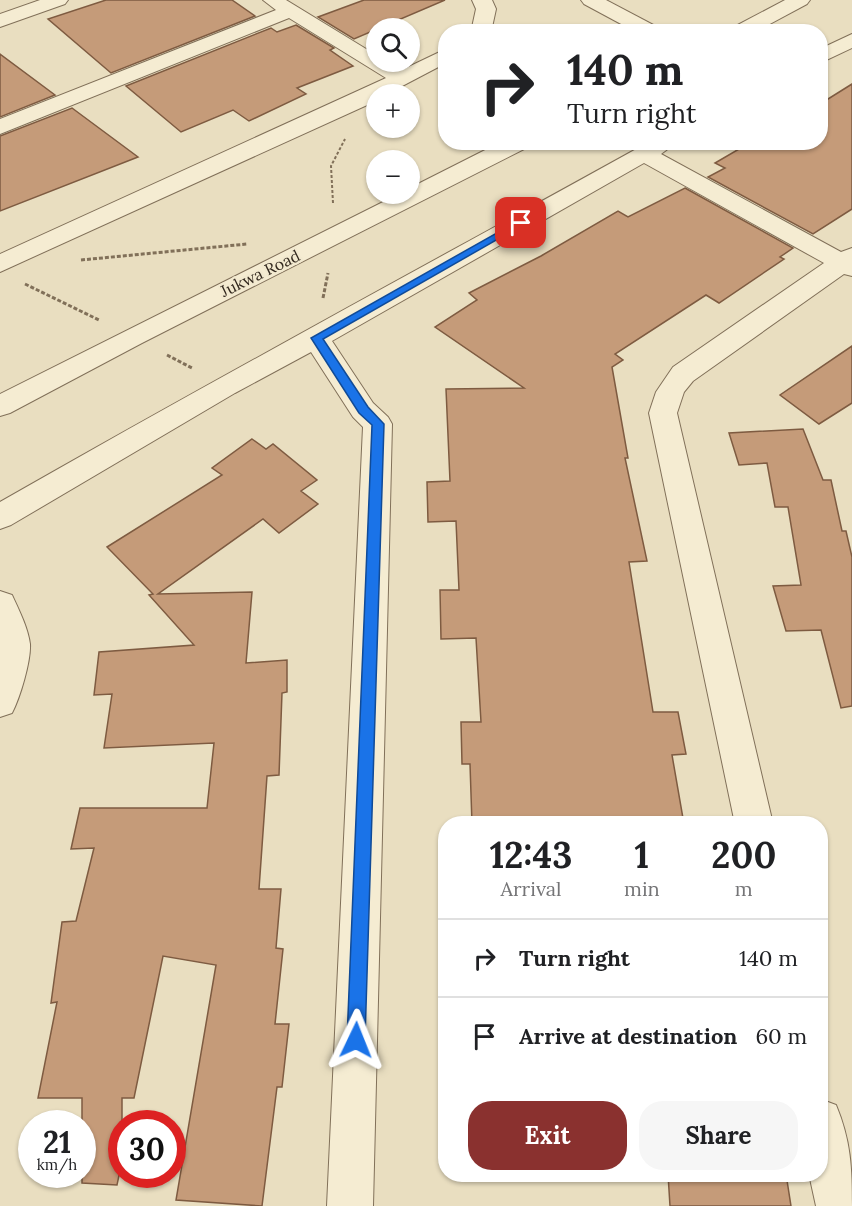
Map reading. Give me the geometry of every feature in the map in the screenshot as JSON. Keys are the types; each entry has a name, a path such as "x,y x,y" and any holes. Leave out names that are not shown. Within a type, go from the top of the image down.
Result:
{"street":[{"path":"0,21 55,0"},
{"path":"482,0 486,9 483,24"},
{"path":"591,0 637,24"},
{"path":"754,24 800,0"},
{"path":"0,127 282,5 400,78"},
{"path":"828,53 852,40"},
{"path":"0,264 368,96 438,59"},
{"name":"Jukwa Road","path":"0,406 504,150"},
{"path":"0,517 225,386 316,338 651,150"},
{"path":"658,150 849,262 683,374 672,386 666,398 663,413 752,816"},
{"path":"316,338 363,410 378,424 350,1206"},
{"path":"0,605 13,647 0,702"},
{"path":"828,1155 840,1206"}],"path":[{"path":"72,261 251,244"},
{"path":"20,282 225,386"}],"building":[{"path":"106,0 232,0 255,16 111,73 48,19"},
{"path":"364,0 445,0 403,18 366,18 366,34 354,39 318,17"},
{"path":"296,25 334,48 330,50 353,66 297,88 306,94 249,121 233,110 181,132 126,86 271,28 277,32"},
{"path":"0,54 55,95 0,117"},
{"path":"852,84 852,209 813,234 708,177 725,168 715,163 737,150 828,150 828,99"},
{"path":"72,108 138,157 0,211 0,136"},
{"path":"685,188 793,248 780,257 784,259 719,303 706,295 615,354 623,360 612,367 628,458 625,458 647,561 629,562 653,712 678,712 686,754 672,755 683,816 472,816 470,764 462,764 461,722 481,722 476,638 441,639 440,590 459,590 456,521 428,522 427,482 450,481 446,389 524,388 435,327 477,300 469,293 541,256 618,211 628,217"},
{"path":"852,346 852,403 819,424 780,395"},
{"path":"803,429 823,480 831,480 842,531 846,531 852,557 852,706 841,708 821,630 786,631 773,586 801,585 788,507 775,507 767,463 739,465 729,433"},
{"path":"252,439 266,449 273,444 317,480 301,491 318,504 279,533 263,519 158,594 252,592 246,663 287,660 287,692 282,693 279,775 267,776 259,889 281,889 276,948 283,949 275,1024 289,1024 282,1087 277,1087 262,1206 176,1200 178,1188 186,1188 186,1141 216,965 163,956 134,1098 122,1098 122,1110 108,1110 108,1184 96,1184 96,1110 82,1110 82,1098 38,1098 57,1002 51,1003 62,922 76,921 94,848 71,849 80,808 207,808 214,743 104,748 112,694 94,695 99,652 194,645 149,595 153,594 107,547 222,475 212,468"},
{"path":"668,1182 787,1182 791,1206 670,1206"}],"route":[{"path":"356,1040 378,424 363,410 316,338 521,223"}]}
